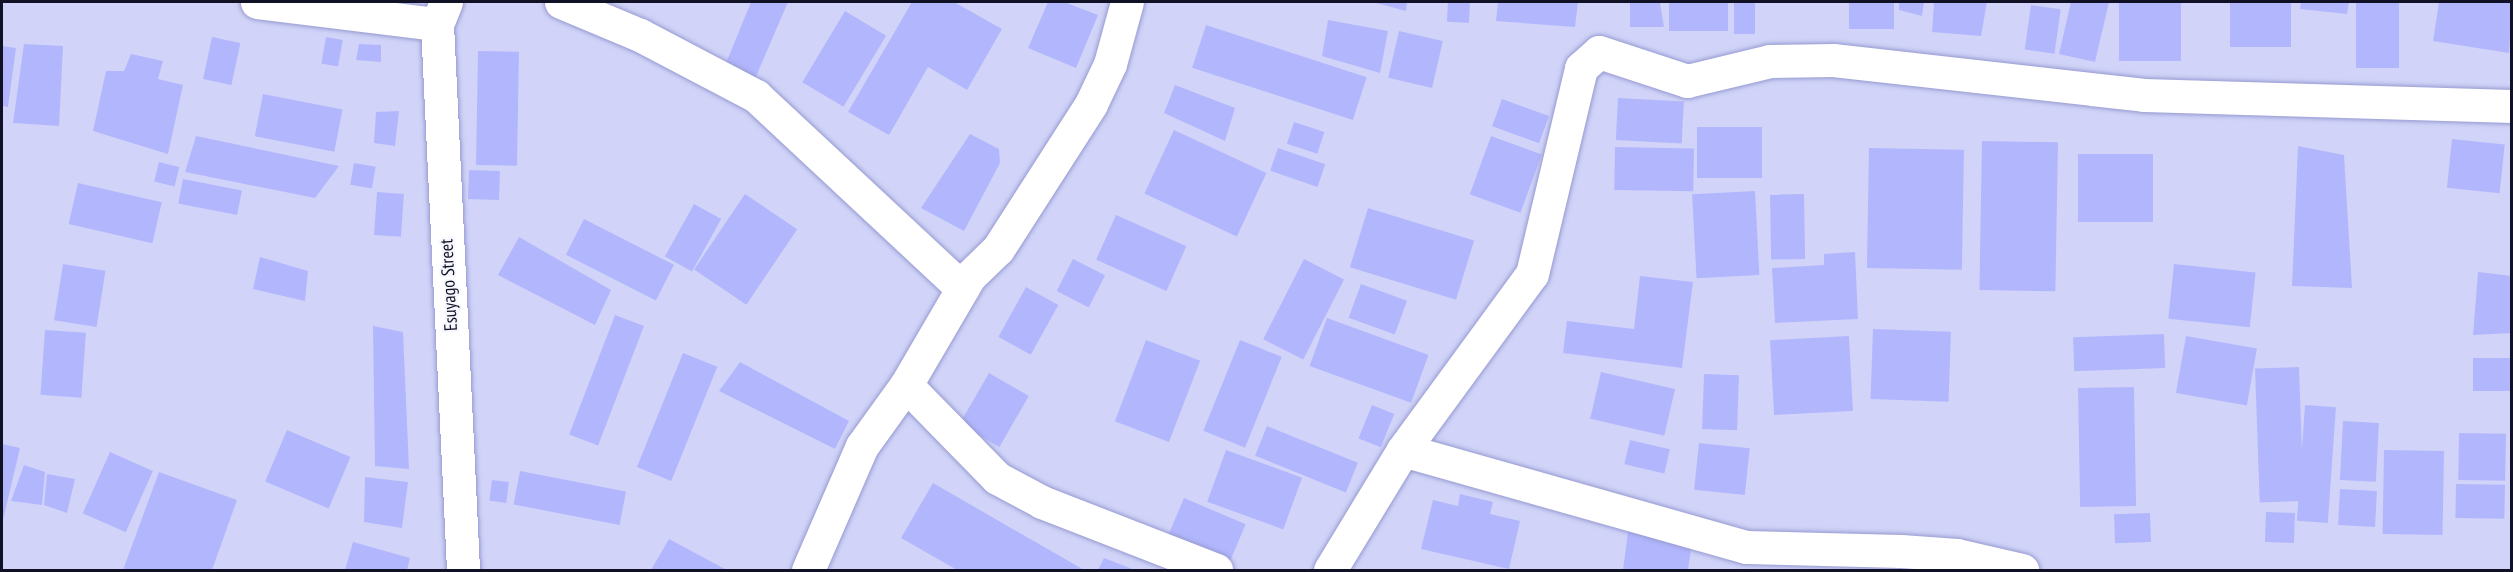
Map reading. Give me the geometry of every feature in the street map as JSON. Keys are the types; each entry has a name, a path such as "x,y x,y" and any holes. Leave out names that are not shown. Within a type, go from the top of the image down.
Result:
{"street":[{"path":"257,2 441,13"},
{"path":"561,2 640,35 756,96 962,288"},
{"path":"808,570 846,474 906,385 962,288 998,249 1091,104 1110,64 1127,2"},
{"name":"Esuyago Street","path":"441,13 463,570"},
{"path":"1330,570 1403,450 1532,274 1581,68 1599,52 1687,81 1770,62 1833,60 2144,95 2511,106"},
{"path":"906,385 997,477 1042,502 1216,570"},
{"path":"1403,450 1744,559 1912,552 2022,570"}],"building":[{"path":"751,2 788,2 754,81 724,68"},
{"path":"912,2 954,2 1002,29 967,90 928,67 889,135 848,112"},
{"path":"1048,2 1064,2 1098,15 1076,68 1028,48"},
{"path":"1373,2 1407,2 1406,11"},
{"path":"1448,2 1470,2 1469,23 1447,22"},
{"path":"1498,2 1578,2 1575,27 1496,21"},
{"path":"1630,2 1660,3 1664,27 1630,27"},
{"path":"1669,2 1728,2 1728,31 1669,31"},
{"path":"1734,2 1755,2 1755,34 1734,34"},
{"path":"1849,2 1894,2 1894,29 1849,29"},
{"path":"1899,2 1924,2 1922,16 1899,10"},
{"path":"1934,2 1987,2 1981,36 1932,32"},
{"path":"2071,2 2109,2 2095,62 2059,54"},
{"path":"2119,2 2181,2 2181,61 2119,61"},
{"path":"2230,2 2291,2 2291,47 2230,47"},
{"path":"2301,2 2349,2 2347,14 2300,9"},
{"path":"2356,2 2399,2 2399,68 2356,68"},
{"path":"2439,2 2512,2 2509,53 2433,41"},
{"path":"2031,5 2061,9 2054,54 2025,50"},
{"path":"845,11 886,36 843,107 802,82"},
{"path":"1328,20 1388,31 1380,73 1322,56"},
{"path":"1206,25 1367,77 1353,120 1192,68"},
{"path":"1399,31 1443,41 1432,88 1388,78"},
{"path":"212,37 240,43 231,85 203,79"},
{"path":"326,37 343,40 338,67 321,64"},
{"path":"24,44 63,46 59,126 13,123"},
{"path":"359,44 381,45 381,62 356,60"},
{"path":"2,46 16,48 8,107 2,106"},
{"path":"478,51 519,52 517,166 476,165"},
{"path":"131,54 163,61 158,79 183,85 168,154 93,131 106,71 124,71"},
{"path":"1175,85 1235,108 1225,141 1164,113"},
{"path":"263,94 343,109 334,152 255,136"},
{"path":"1618,98 1684,101 1682,143 1616,140"},
{"path":"1502,99 1549,116 1539,143 1492,126"},
{"path":"399,111 395,146 374,143 376,112"},
{"path":"1294,122 1324,132 1317,154 1287,144"},
{"path":"1697,127 1762,127 1762,178 1697,178"},
{"path":"1174,130 1266,173 1237,237 1144,193"},
{"path":"970,134 999,149 1000,163 964,231 921,208"},
{"path":"196,136 339,166 315,198 185,172"},
{"path":"1491,136 1542,154 1521,213 1470,194"},
{"path":"2452,139 2505,145 2500,193 2447,188"},
{"path":"1982,141 2058,142 2055,291 1979,290"},
{"path":"2298,146 2344,155 2352,288 2292,286"},
{"path":"1615,147 1694,148 1693,191 1614,190"},
{"path":"1278,148 1325,164 1317,187 1270,171"},
{"path":"1869,148 1964,150 1962,270 1867,268"},
{"path":"2078,154 2153,154 2153,222 2078,222"},
{"path":"159,162 179,167 175,186 154,181"},
{"path":"354,163 376,167 372,188 350,185"},
{"path":"469,170 500,171 499,200 468,199"},
{"path":"183,179 242,190 237,215 178,204"},
{"path":"78,183 162,202 152,243 69,224"},
{"path":"1755,191 1759,275 1696,278 1692,194"},
{"path":"377,192 404,194 401,237 374,235"},
{"path":"745,194 797,229 746,305 694,269"},
{"path":"1804,194 1805,259 1771,260 1770,195"},
{"path":"694,204 721,219 692,272 665,256"},
{"path":"1368,208 1474,240 1456,300 1350,267"},
{"path":"1116,215 1186,246 1166,291 1096,260"},
{"path":"584,219 674,265 656,300 566,255"},
{"path":"519,237 611,290 595,325 498,275"},
{"path":"1855,252 1858,319 1775,323 1772,268 1824,265 1824,254"},
{"path":"260,257 308,271 305,301 253,289"},
{"path":"1073,259 1105,275 1089,307 1057,291"},
{"path":"1304,259 1344,279 1303,360 1263,339"},
{"path":"63,264 105,271 97,327 54,320"},
{"path":"2174,264 2256,273 2250,327 2168,319"},
{"path":"2478,272 2512,276 2512,333 2473,335"},
{"path":"1640,276 1693,282 1682,368 1563,353 1567,321 1634,329"},
{"path":"1361,284 1407,301 1395,335 1349,318"},
{"path":"1026,287 1058,305 1031,355 998,337"},
{"path":"615,315 644,326 598,446 569,434"},
{"path":"1327,318 1428,355 1411,403 1310,366"},
{"path":"373,326 403,332 409,469 375,466"},
{"path":"1873,329 1951,332 1949,402 1871,399"},
{"path":"45,330 86,333 81,398 40,395"},
{"path":"2164,334 2165,368 2074,371 2073,337"},
{"path":"1849,336 1853,411 1774,415 1770,340"},
{"path":"2186,336 2257,349 2247,406 2176,393"},
{"path":"1146,340 1200,361 1169,442 1115,421"},
{"path":"1240,340 1282,357 1245,448 1203,431"},
{"path":"683,353 717,367 671,481 637,467"},
{"path":"2473,358 2512,358 2512,391 2473,391"},
{"path":"740,362 849,421 835,449 719,391"},
{"path":"2299,367 2304,501 2260,502 2255,369"},
{"path":"1601,372 1675,389 1664,436 1590,419"},
{"path":"989,373 1029,396 999,447 960,424"},
{"path":"1704,374 1739,375 1737,430 1702,429"},
{"path":"2134,387 2136,506 2080,507 2078,388"},
{"path":"1372,405 1394,414 1381,447 1359,438"},
{"path":"2305,405 2336,407 2328,523 2297,521"},
{"path":"2343,421 2379,423 2376,482 2340,480"},
{"path":"1267,426 1358,463 1346,492 1255,456"},
{"path":"287,430 351,457 329,509 265,482"},
{"path":"2459,433 2506,434 2505,481 2458,480"},
{"path":"1630,440 1670,449 1664,474 1624,464"},
{"path":"1699,443 1750,448 1745,495 1694,490"},
{"path":"2,444 20,448 2,524"},
{"path":"1226,450 1302,478 1283,529 1207,502"},
{"path":"2384,450 2444,451 2443,535 2383,534"},
{"path":"110,452 153,471 126,532 83,513"},
{"path":"24,465 45,472 42,505 11,501"},
{"path":"520,471 626,492 620,525 514,504"},
{"path":"159,472 237,500 212,570 123,570"},
{"path":"47,474 75,479 67,513 44,505"},
{"path":"365,477 408,482 402,528 364,522"},
{"path":"492,480 509,482 506,503 489,501"},
{"path":"933,483 1084,570 957,570 901,538"},
{"path":"2456,484 2505,485 2504,519 2455,518"},
{"path":"2340,489 2377,491 2375,527 2338,525"},
{"path":"1460,494 1493,502 1490,514 1520,521 1509,569 1421,549 1433,500 1458,506"},
{"path":"1184,498 1246,524 1228,565 1167,539"},
{"path":"2266,512 2295,513 2294,543 2265,542"},
{"path":"2150,513 2151,542 2115,543 2114,514"},
{"path":"1628,532 1692,541 1688,570 1623,570"},
{"path":"669,539 725,569 651,570"},
{"path":"353,542 410,558 407,570 345,570"},
{"path":"1104,558 1135,570 1098,570"}]}
